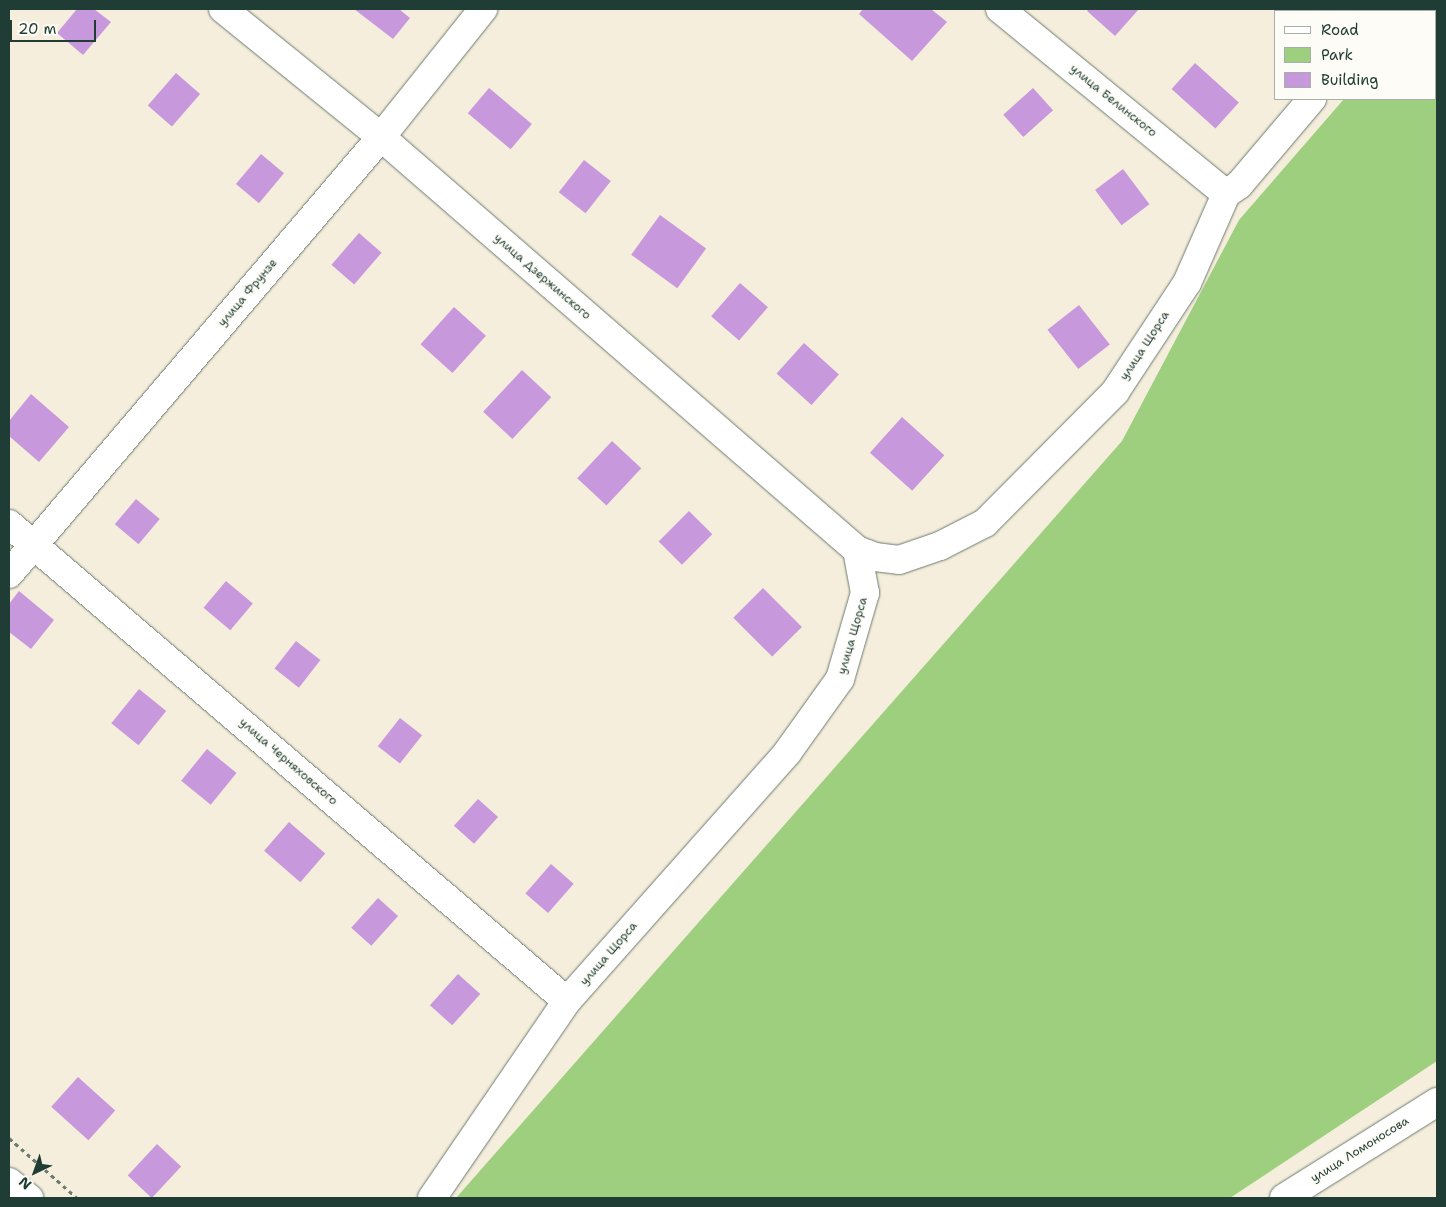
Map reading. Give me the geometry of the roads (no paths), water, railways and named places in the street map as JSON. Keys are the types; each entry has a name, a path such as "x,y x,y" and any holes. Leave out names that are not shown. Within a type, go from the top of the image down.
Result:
{"street":[{"name":"улица Дзержинского","path":"223,9 380,137 857,550"},
{"name":"улица Фрунзе","path":"9,574 380,137 483,9"},
{"name":"улица Белинского","path":"1000,9 1226,194"},
{"name":"улица Щорса","path":"857,550 875,557 899,560 940,546 985,523 1016,493 1114,392 1187,283 1226,194 1239,185 1311,100"},
{"name":"улица Черняховского","path":"9,524 568,1001"},
{"name":"улица Щорса","path":"432,1198 568,1001 787,753 840,679 865,593 857,550"},
{"name":"улица Ломоносова","path":"1284,1198 1317,1190 1437,1102"},
{"path":"9,1182 28,1198"}]}
